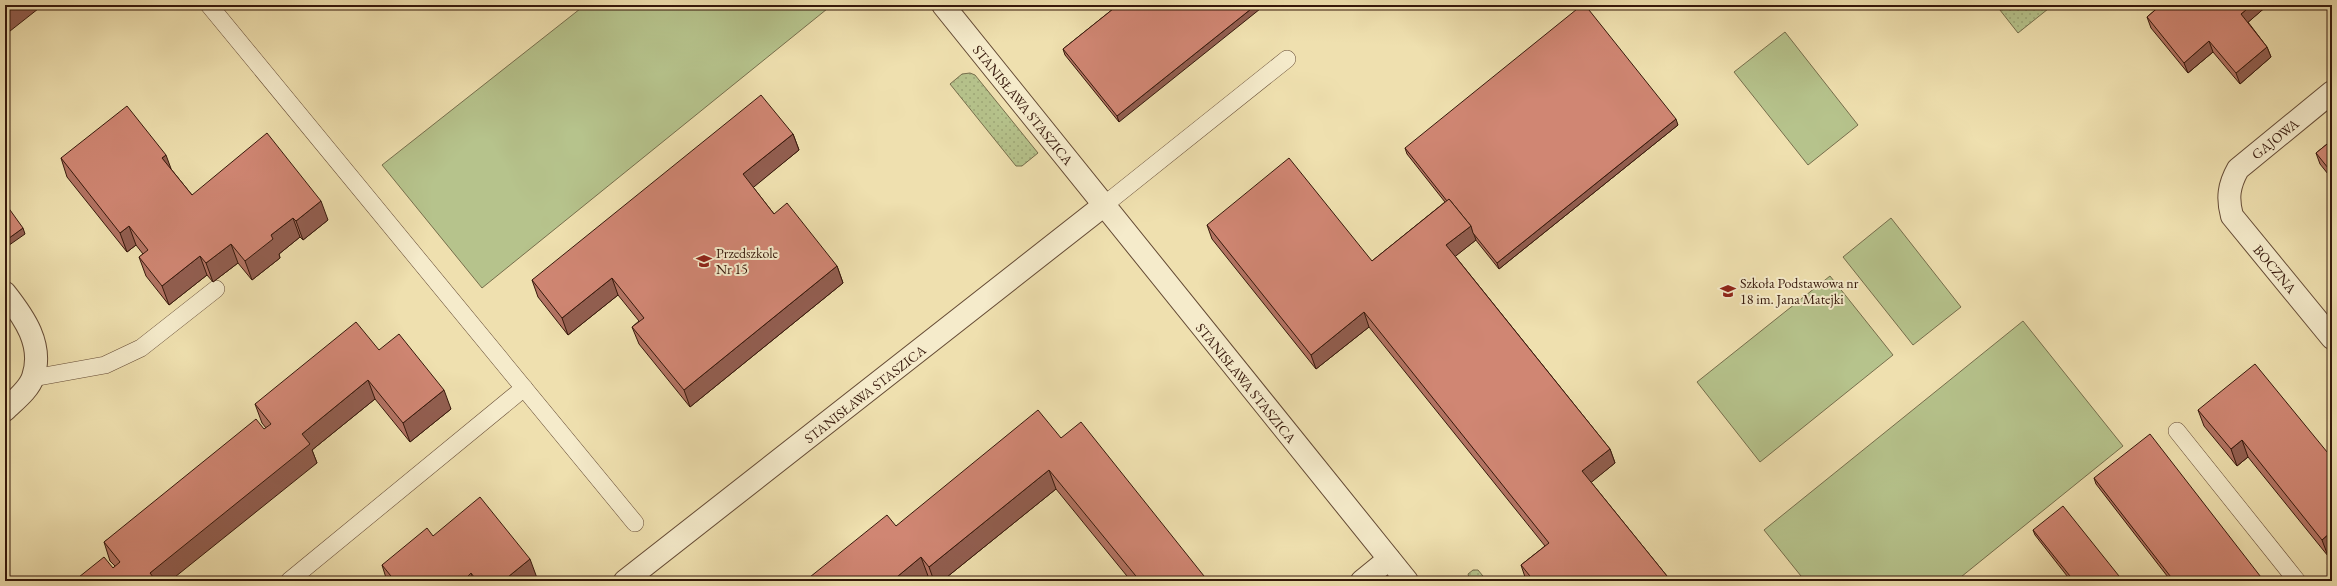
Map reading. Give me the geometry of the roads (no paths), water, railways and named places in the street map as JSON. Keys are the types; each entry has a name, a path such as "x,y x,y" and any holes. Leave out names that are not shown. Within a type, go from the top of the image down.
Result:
{"street":[{"name":"STANISŁAWA STASZICA","path":"942,5 1407,581"},
{"name":"GAJOWA","path":"2229,194 2232,181 2238,169 2332,92"},
{"name":"BOCZNA","path":"2229,194 2232,216 2332,338"},
{"name":"STANISŁAWA STASZICA","path":"626,581 1103,206"},
{"path":"5,293 30,329 36,357 33,378 20,396 5,410"},
{"path":"1362,581 1389,559"}],"lane":[{"path":"209,5 635,523"},
{"path":"1103,206 1287,59"},
{"path":"33,378 105,365 141,348 216,289"},
{"path":"288,581 524,388"},
{"path":"2177,431 2297,581"}],"place":[{"name":"Przedszkole Nr 15","path":"704,261"},
{"name":"Szkoła Podstawowa nr 18 im. Jana Matejki","path":"1728,291"}]}
